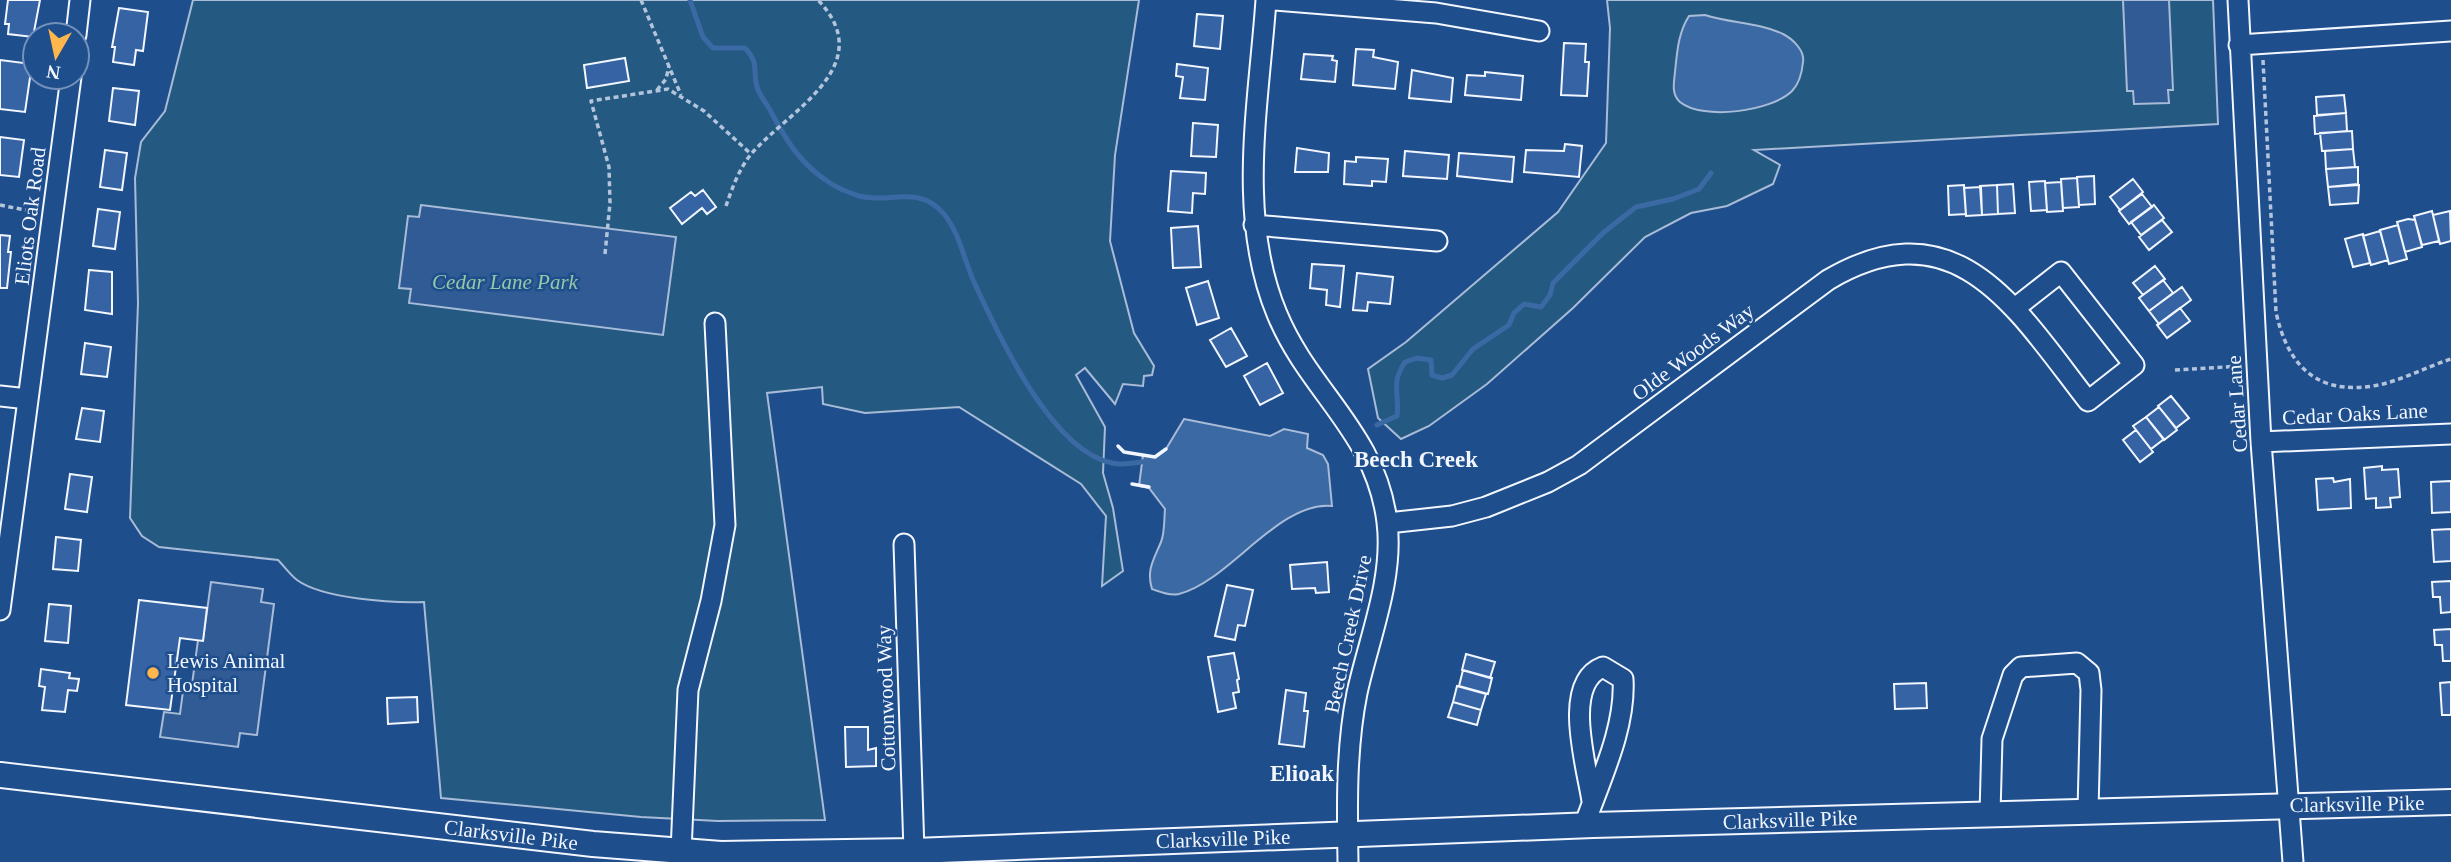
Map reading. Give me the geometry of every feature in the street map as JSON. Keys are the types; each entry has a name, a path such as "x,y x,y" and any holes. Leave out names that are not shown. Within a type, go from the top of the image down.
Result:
{"main road":[{"name":"Clarksville Pike","path":"0,775 681,852 914,851 1348,834 2088,811 2289,806 2448,807"}],"street":[{"path":"78,21 80,0"},
{"name":"Beech Creek Drive","path":"1266,0 1253,187 1254,225 1277,314 1310,372 1374,466 1388,523 1384,582 1351,732 1348,862"},
{"path":"1275,0 1436,13 1539,32"},
{"name":"Cedar Lane","path":"2238,0 2261,442 2292,862"},
{"path":"2239,45 2451,31"},
{"name":"Eliots Oak Road","path":"0,610 69,91"},
{"path":"1254,225 1437,241"},
{"name":"Olde Woods Way","path":"1388,523 1452,516 1486,507 1548,482 1579,465 1809,293 1855,264 1879,256 1904,252 1934,257 1961,266 1984,279 2015,308 2088,401 2134,365 2061,272 2015,308"},
{"path":"681,852 688,691 711,601 725,525 715,323"},
{"path":"0,396 28,399"},
{"name":"Cedar Oaks Lane","path":"2261,442 2451,434"},
{"name":"Cottonwood Way","path":"904,544 914,851"},
{"path":"1990,814 1992,739 2012,675 2021,667 2077,663 2089,673 2091,690 2088,811"},
{"path":"1584,826 1620,719 1624,694 1623,679 1603,667 1592,672 1584,681 1579,723 1592,802"}],"path":[{"path":"641,0 682,97"},
{"path":"726,206 751,154 805,106 832,72 838,54 838,30 833,16 818,0"},
{"path":"2262,44 2276,312 2281,338 2292,357 2306,373 2327,382 2364,387 2451,359"},
{"path":"656,91 666,79 670,64"},
{"path":"605,254 610,203 609,167 592,101 668,89 704,111 751,154"},
{"path":"0,205 54,216"},
{"path":"2175,370 2243,366"}],"green space":[{"name":"Cedar Lane Park","path":"193,0 1139,0 1115,155 1110,241 1134,333 1154,366 1152,375 1144,376 1143,386 1123,384 1115,404 1085,368 1076,375 1105,427 1103,473 1113,508 1123,571 1102,586 1106,516 1081,484 959,407 865,413 823,404 822,387 767,393 825,820 718,821 641,817 441,798 424,602 394,602 323,592 297,580 278,560 159,547 142,536 130,518 138,303 135,178 141,142 165,111"},
{"path":"1607,0 2213,0 2218,124 1754,150 1780,165 1773,184 1727,206 1691,213 1645,237 1573,308 1487,384 1429,426 1401,439 1378,418 1368,369 1406,342 1558,212 1606,143 1610,28"}],"shaded area":[{"path":"2123,0 2169,0 2173,90 2168,90 2169,103 2134,104 2133,91 2127,91"},
{"path":"1705,15 1765,28 1791,39 1798,46 1803,58 1801,74 1795,88 1769,104 1737,111 1704,111 1680,102 1674,88 1680,36 1689,16"},
{"path":"421,205 676,237 663,335 409,303 411,289 399,288 408,216 419,217"},
{"path":"1184,419 1270,436 1284,429 1308,434 1307,448 1323,455 1328,464 1332,506 1312,508 1292,516 1273,528 1217,574 1198,586 1172,594 1152,589 1150,582 1152,565 1163,534 1165,509 1149,488 1139,486 1143,455 1155,457 1166,449"},
{"path":"211,582 263,589 261,602 274,604 257,735 240,733 238,747 160,737 164,712 180,714 183,691 191,692 198,640 203,640"}],"building":[{"path":"8,0 40,0 36,21 21,21 21,36 8,34 9,24 5,24"},
{"path":"119,8 148,12 143,51 136,50 134,65 113,62 115,47 112,47"},
{"path":"1197,14 1223,16 1220,49 1194,46"},
{"path":"1564,43 1586,44 1585,62 1589,62 1587,96 1561,95"},
{"path":"1356,49 1374,50 1373,57 1398,62 1395,89 1353,85"},
{"path":"1304,54 1333,56 1332,60 1337,61 1335,82 1301,79"},
{"path":"625,58 629,81 587,88 584,65"},
{"path":"0,60 21,63 21,91 28,91 25,112 0,109"},
{"path":"1177,64 1208,68 1205,100 1180,98 1183,77 1176,76"},
{"path":"1412,70 1453,78 1451,102 1409,98"},
{"path":"1485,72 1523,76 1521,100 1465,95 1467,75 1485,76"},
{"path":"113,88 139,91 135,125 109,121"},
{"path":"2344,95 2346,113 2317,115 2316,97"},
{"path":"2346,113 2347,131 2315,134 2314,116"},
{"path":"1193,123 1218,125 1216,157 1191,156"},
{"path":"2352,131 2353,149 2322,151 2320,133"},
{"path":"0,137 24,140 19,177 0,175"},
{"path":"1565,144 1582,146 1579,177 1524,172 1526,150 1564,151"},
{"path":"1297,148 1329,153 1328,172 1295,172"},
{"path":"2353,149 2355,167 2326,169 2325,151"},
{"path":"105,150 127,153 122,190 100,187"},
{"path":"1405,151 1449,155 1447,179 1403,176"},
{"path":"1459,153 1514,157 1512,182 1457,176"},
{"path":"1356,157 1388,159 1386,182 1372,181 1372,186 1344,184 1345,161 1356,162"},
{"path":"2358,167 2358,184 2328,187 2326,169"},
{"path":"1171,171 1206,173 1205,194 1193,193 1192,213 1168,211"},
{"path":"2094,176 2095,204 2079,205 2077,177"},
{"path":"2077,178 2079,207 2063,208 2061,179"},
{"path":"2133,179 2143,192 2120,210 2110,197"},
{"path":"2045,181 2047,210 2031,211 2029,182"},
{"path":"2061,182 2063,211 2047,212 2045,183"},
{"path":"2013,184 2015,213 1998,214 1997,185"},
{"path":"1964,185 1966,214 1949,215 1948,186"},
{"path":"1997,185 1998,214 1982,215 1980,186"},
{"path":"2359,185 2358,203 2330,205 2328,187"},
{"path":"1981,187 1982,215 1966,216 1964,188"},
{"path":"703,190 716,207 707,214 702,208 682,224 670,208 691,192 695,196"},
{"path":"2142,194 2152,207 2129,224 2119,211"},
{"path":"2154,205 2164,218 2141,235 2131,222"},
{"path":"98,209 120,212 115,249 93,246"},
{"path":"2432,211 2439,241 2422,245 2414,216"},
{"path":"2450,211 2451,241 2440,244 2433,215"},
{"path":"2162,220 2172,232 2149,250 2139,237"},
{"path":"2415,220 2422,247 2405,252 2397,222"},
{"path":"2398,225 2407,259 2389,264 2380,230"},
{"path":"1198,226 1201,267 1173,268 1171,228"},
{"path":"2380,231 2388,260 2371,265 2363,236"},
{"path":"2363,234 2370,263 2353,267 2345,239"},
{"path":"0,235 10,236 7,288 0,288"},
{"path":"1312,264 1344,266 1340,307 1326,305 1327,290 1310,288"},
{"path":"2155,266 2165,279 2143,295 2133,283"},
{"path":"89,270 112,272 112,314 85,310"},
{"path":"1357,273 1393,277 1390,304 1368,302 1367,311 1353,310"},
{"path":"2163,280 2173,293 2149,311 2139,298"},
{"path":"1208,281 1219,318 1197,325 1186,288"},
{"path":"2182,287 2191,300 2159,324 2149,311"},
{"path":"2180,308 2190,321 2167,338 2157,325"},
{"path":"1231,328 1247,356 1226,367 1210,340"},
{"path":"85,343 111,347 107,377 81,374"},
{"path":"1267,363 1283,393 1260,405 1244,376"},
{"path":"2171,396 2189,418 2176,428 2158,406"},
{"path":"2159,407 2177,430 2164,440 2146,417"},
{"path":"82,408 104,411 100,442 76,439"},
{"path":"2146,417 2164,439 2151,449 2133,426"},
{"path":"2136,430 2153,452 2140,462 2123,440"},
{"path":"2382,466 2382,470 2398,469 2400,497 2390,498 2391,507 2376,508 2376,498 2366,499 2364,468"},
{"path":"70,474 92,477 87,512 65,509"},
{"path":"2333,478 2334,482 2350,479 2351,508 2318,510 2316,479"},
{"path":"2451,481 2451,512 2432,513 2431,482"},
{"path":"2451,529 2451,561 2434,562 2432,530"},
{"path":"56,537 81,540 78,571 53,569"},
{"path":"1327,562 1329,592 1316,593 1315,588 1292,589 1290,565"},
{"path":"2451,581 2451,612 2441,613 2440,597 2433,597 2432,582"},
{"path":"1227,585 1253,590 1245,626 1238,625 1235,640 1215,636"},
{"name":"Lewis Animal Hospital","path":"139,600 207,608 203,641 180,638 170,710 126,705"},
{"path":"49,604 71,606 68,643 45,641"},
{"path":"2451,629 2451,661 2443,661 2442,645 2435,645 2434,630"},
{"path":"1234,653 1239,679 1239,692 1233,693 1236,708 1218,712 1208,657"},
{"path":"1466,654 1495,662 1490,678 1462,670"},
{"path":"41,669 70,673 69,678 79,679 77,691 68,690 65,712 42,710 45,687 39,686"},
{"path":"1463,670 1492,678 1488,694 1459,686"},
{"path":"2451,682 2451,715 2442,715 2440,683"},
{"path":"1926,683 1927,708 1895,709 1894,684"},
{"path":"1457,686 1486,694 1481,710 1453,702"},
{"path":"1286,690 1306,693 1304,711 1308,711 1304,747 1279,744"},
{"path":"417,697 418,722 388,724 387,698"},
{"path":"1453,702 1481,710 1477,725 1448,717"},
{"path":"845,727 868,727 868,750 876,748 876,766 846,767"}],"waterway":[{"path":"690,0 703,37 713,48 745,48 750,54 761,96 795,151 819,176 859,196 914,197 924,200 944,214 954,230 974,282 1012,359 1048,414 1068,437 1090,454 1112,463 1149,461"},
{"path":"1377,425 1397,416 1397,383 1405,362 1417,358 1431,360 1432,375 1442,378 1452,375 1473,349 1509,325 1514,313 1524,304 1541,307 1550,295 1553,283 1604,232 1636,207 1673,199 1699,189 1711,173"}],"fence":[{"path":"1118,446 1124,452 1155,457 1166,449"},
{"path":"1132,484 1149,487"}],"wall":[{"path":"1118,446 1124,452 1155,457 1166,449"},
{"path":"1132,484 1149,487"}],"place":[{"name":"Lewis Animal Hospital","path":"153,673"}],"district":[{"name":"Beech Creek","path":"1416,459"},
{"name":"Elioak","path":"1302,773"}]}
